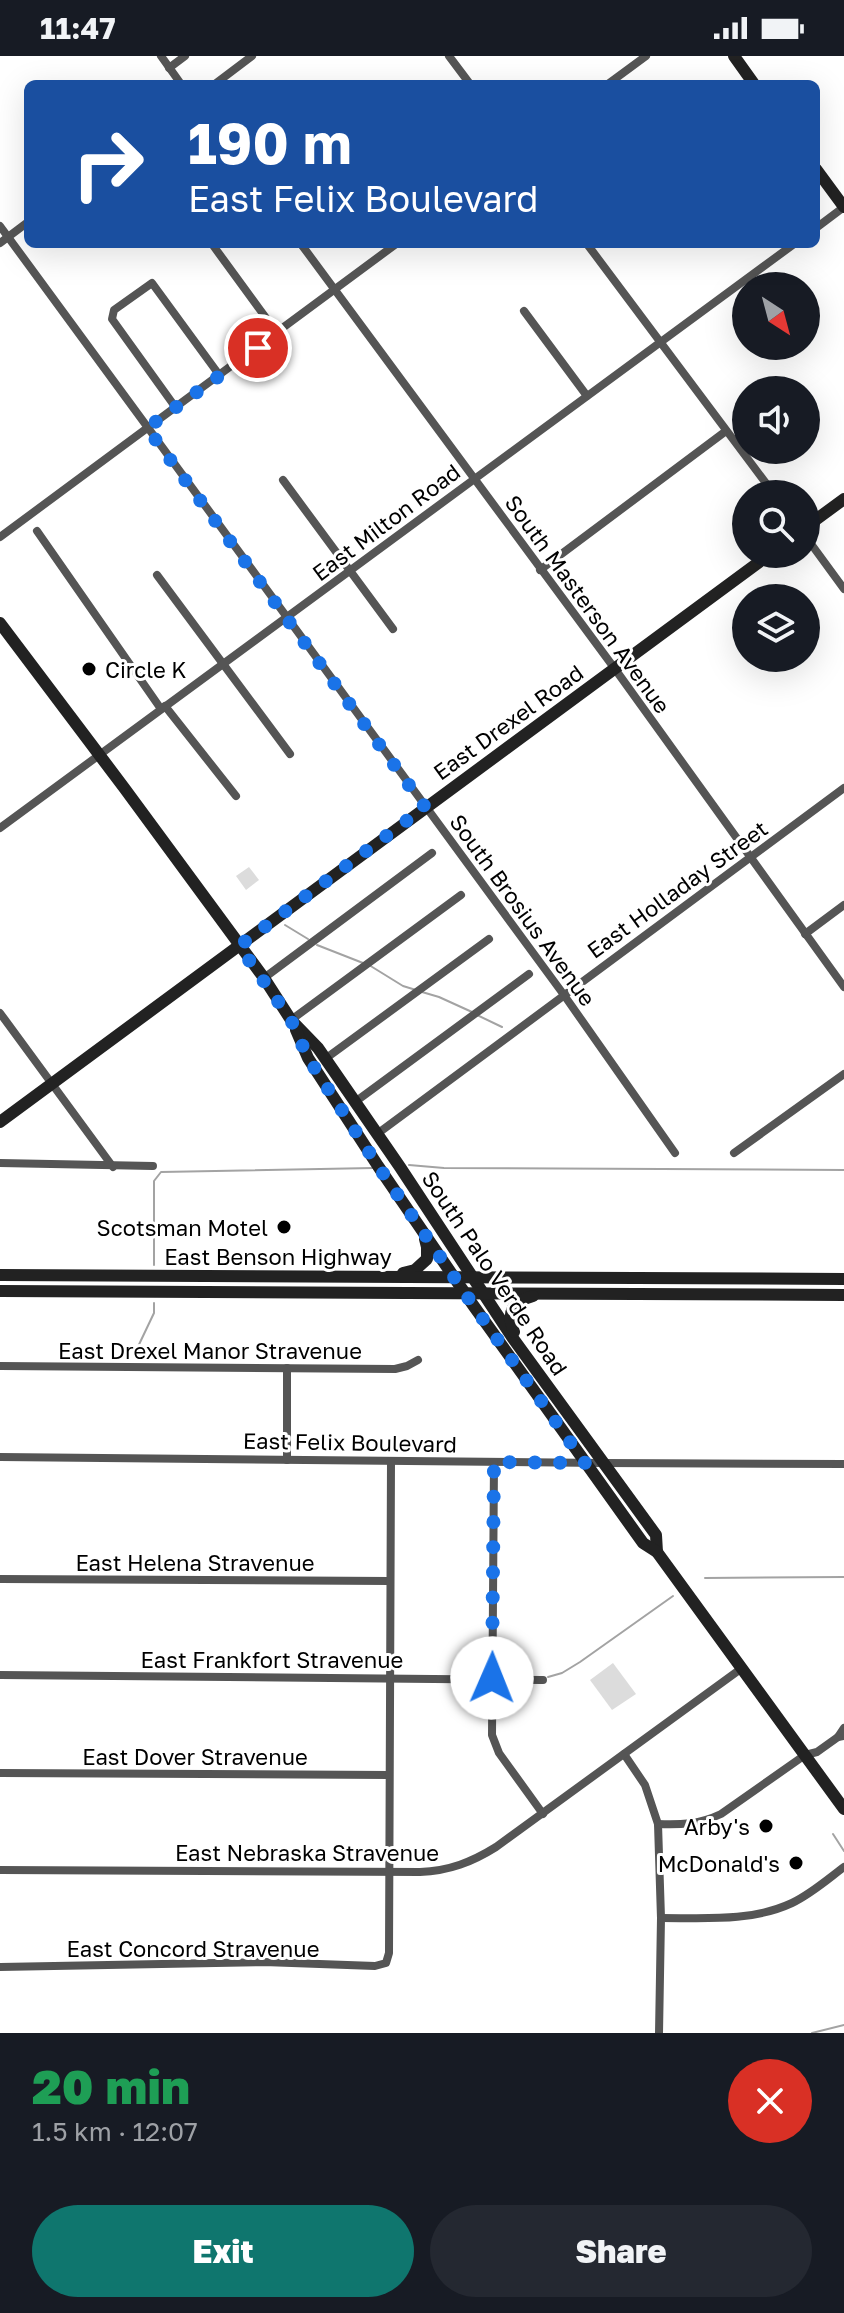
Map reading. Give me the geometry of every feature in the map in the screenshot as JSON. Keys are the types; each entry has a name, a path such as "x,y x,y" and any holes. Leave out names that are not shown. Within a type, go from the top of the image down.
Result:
{"main road":[{"path":"734,56 751,80"},
{"path":"820,174 844,207"},
{"path":"820,517 844,499"},
{"name":"East Drexel Road","path":"0,1122 751,568"},
{"name":"South Palo Verde Road","path":"0,623 100,754 264,978 291,1020 325,1059 482,1293 656,1535 657,1552"},
{"name":"South Palo Verde Road","path":"291,1020 308,1058 465,1293 643,1543 657,1552 844,1809"},
{"path":"382,1277 422,1266 427,1259 423,1232"},
{"name":"East Benson Highway","path":"0,1275 844,1279"},
{"path":"764,1279 766,1295"},
{"name":"East Benson Highway","path":"0,1291 844,1295"},
{"path":"519,1346 509,1319 512,1308 526,1298 544,1293"}],"street":[{"path":"161,56 178,80"},
{"path":"169,68 185,56"},
{"path":"220,80 252,56"},
{"path":"449,56 467,80"},
{"path":"613,80 646,56"},
{"path":"820,225 844,207"},
{"path":"4,240 24,225"},
{"name":"South Brosius Avenue","path":"0,226 4,240 288,617 564,995 675,1153"},
{"path":"215,248 277,333"},
{"name":"South Masterson Avenue","path":"304,248 615,669 844,987"},
{"path":"0,537 391,248"},
{"path":"590,248 763,480"},
{"name":"East Milton Road","path":"0,828 789,248"},
{"path":"176,408 112,319 114,310 152,283 220,376"},
{"path":"524,311 587,396"},
{"path":"540,570 726,431"},
{"path":"283,480 393,629"},
{"path":"37,531 163,707 236,796"},
{"path":"820,556 844,589"},
{"path":"157,575 290,754"},
{"name":"East Holladay Street","path":"377,1134 844,788"},
{"path":"264,978 432,853"},
{"path":"291,1020 461,895"},
{"path":"805,934 844,905"},
{"path":"325,1059 489,939"},
{"path":"355,1102 529,974"},
{"path":"0,1013 113,1167"},
{"path":"734,1153 844,1074"},
{"path":"0,1163 153,1166"},
{"name":"East Drexel Manor Stravenue","path":"0,1366 395,1369 418,1360"},
{"path":"287,1368 287,1460"},
{"name":"East Felix Boulevard","path":"0,1457 844,1464"},
{"path":"389,1872 391,1461"},
{"path":"494,1462 492,1735 499,1753 543,1814"},
{"name":"East Helena Stravenue","path":"0,1579 390,1581"},
{"name":"East Nebraska Stravenue","path":"0,1870 430,1872 459,1867 485,1854 543,1814 742,1668"},
{"name":"East Frankfort Stravenue","path":"0,1675 543,1680"},
{"path":"658,1824 685,1825 721,1814 805,1755 817,1752 841,1737 844,1728"},
{"path":"624,1754 645,1785 658,1824 661,1918 659,2033"},
{"name":"East Dover Stravenue","path":"0,1773 389,1775"},
{"path":"661,1918 731,1918 776,1909 794,1902 844,1867"},
{"name":"East Concord Stravenue","path":"0,1967 264,1962 375,1966 386,1963 389,1953 389,1872"}],"shaded area":[{"path":"249,867 259,880 246,890 236,876"},
{"path":"613,1663 636,1694 612,1710 590,1680"}],"waterway":[{"path":"285,925 308,939"},
{"path":"317,945 363,963"},
{"path":"369,965 403,986 416,990"},
{"path":"422,992 472,1012"},
{"path":"477,1015 502,1027"},
{"path":"409,1165 444,1168 844,1170"},
{"path":"154,1265 154,1181 161,1172 373,1168"},
{"path":"134,1355 154,1313 154,1303"},
{"path":"705,1578 844,1577"},
{"path":"548,1677 580,1662 673,1596"},
{"path":"833,1834 844,1851"},
{"path":"812,2033 844,2025"}],"place":[{"name":"Circle K","path":"89,669"},
{"name":"Scotsman Motel","path":"284,1227"},
{"name":"Arby's","path":"766,1826"},
{"name":"McDonald's","path":"796,1863"}],"route":[{"path":"258,348 147,428 425,807 239,946 291,1020 308,1058 378,1166 585,1463 494,1462 492,1678"}]}
